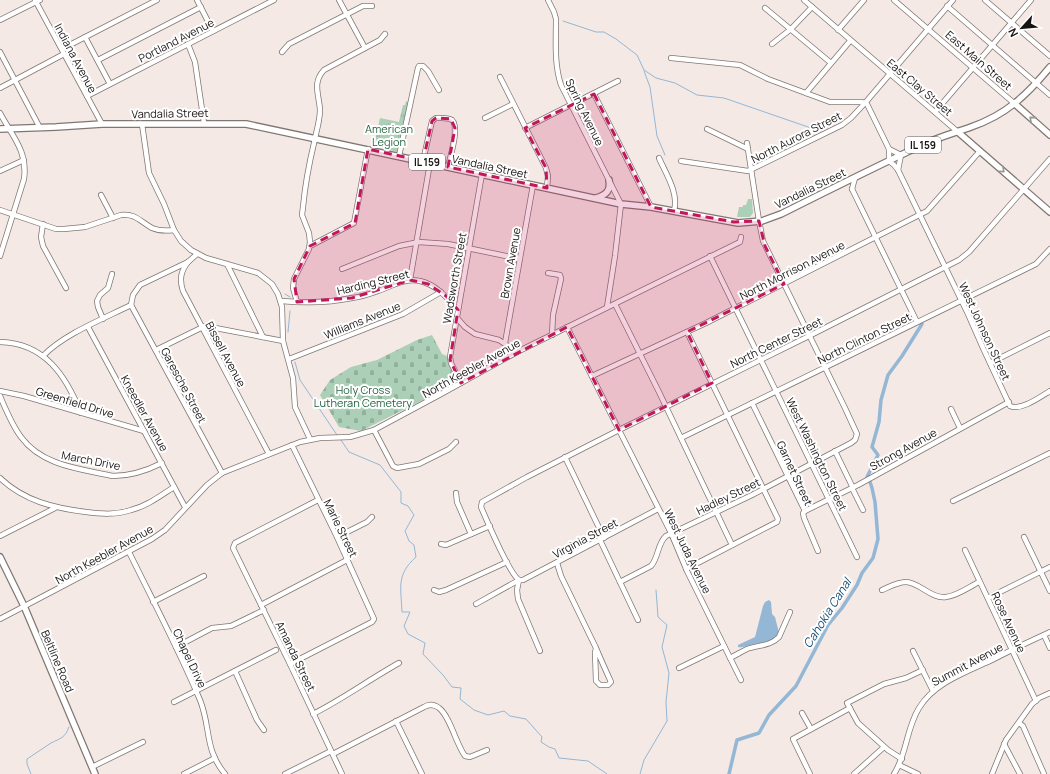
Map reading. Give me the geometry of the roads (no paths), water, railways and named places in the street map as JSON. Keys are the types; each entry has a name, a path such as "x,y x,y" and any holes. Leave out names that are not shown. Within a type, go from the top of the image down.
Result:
{"main road":[{"name":"IL 159","path":"958,132 992,118 1015,104 1050,67"},
{"name":"East Main Street","path":"1015,104 1050,135"},
{"name":"Vandalia Street","path":"0,129 102,124 246,124 621,204 651,207 744,223 759,221 781,214 922,145 958,132"},
{"name":"East Clay Street","path":"958,132 1050,212"},
{"path":"595,198 601,197 608,192 610,186 609,180"},
{"name":"Beltline Road","path":"0,557 24,606 95,774"}],"street":[{"path":"62,49 157,0"},
{"path":"197,0 213,31"},
{"name":"Portland Avenue","path":"87,96 274,0"},
{"path":"340,0 365,48"},
{"name":"Spring Avenue","path":"548,0 556,19 557,75 621,204"},
{"name":"East Clay Street","path":"804,0 958,132"},
{"path":"838,30 864,0"},
{"name":"East Main Street","path":"894,0 1015,104"},
{"name":"North Aurora Street","path":"681,161 744,171 751,170 842,125 865,103 953,0"},
{"path":"935,112 1032,0"},
{"path":"0,20 37,1"},
{"name":"Indiana Avenue","path":"37,1 102,124"},
{"path":"987,1 1050,56"},
{"path":"282,52 289,44 347,14 363,6 372,6"},
{"path":"947,6 1050,95"},
{"path":"98,60 201,7"},
{"path":"772,44 791,29 812,7"},
{"path":"765,8 831,63"},
{"path":"297,302 293,288 294,279 310,246 310,237 302,215 320,111 317,81 324,70 380,40 385,34"},
{"path":"85,37 110,84"},
{"path":"806,93 850,40"},
{"path":"188,44 196,62 204,123"},
{"path":"0,52 40,128"},
{"path":"0,88 64,54"},
{"path":"671,58 740,65 768,79 830,102 865,103 868,106 889,149 889,161"},
{"path":"399,156 418,68 420,66 425,68 439,90"},
{"path":"500,77 547,171 547,188"},
{"path":"525,128 618,81"},
{"path":"594,94 651,207"},
{"path":"485,118 513,104"},
{"path":"0,113 22,151 24,160 24,179 0,256"},
{"path":"423,161 432,121 436,118 447,118 453,122 455,128 448,166"},
{"path":"142,124 149,172 174,230 186,246 197,254 206,258 255,272 263,276 276,289 281,301 284,341 293,378 295,407 310,439"},
{"path":"707,129 748,149"},
{"path":"747,143 759,221 765,246 824,368"},
{"path":"310,246 354,223 368,149"},
{"path":"889,149 901,155 898,170"},
{"name":"North Morrison Avenue","path":"592,376 688,332 929,209 980,151"},
{"path":"659,158 674,191 674,211"},
{"name":"North Center Street","path":"490,526 481,508 481,504 526,478 666,406 959,260 969,252 1050,159"},
{"path":"0,171 24,160"},
{"name":"West Johnson Street","path":"889,161 898,170 920,214 1009,402"},
{"path":"410,280 415,242 430,163"},
{"name":"Wadsworth Street","path":"461,383 450,360 451,345 482,174"},
{"path":"852,189 854,178"},
{"path":"843,184 852,189 916,322"},
{"name":"Brown Avenue","path":"505,343 533,185"},
{"path":"101,195 113,218"},
{"path":"607,308 621,204"},
{"path":"0,210 56,229 85,227 123,214 132,215 152,227 163,231 174,230"},
{"path":"43,224 41,237 43,246 66,288"},
{"name":"North Keebler Avenue","path":"0,619 158,535 207,484 222,473 310,439 350,437 374,430 517,352 740,242 741,237"},
{"path":"342,269 388,250 415,242 439,242 520,260"},
{"name":"North Clinton Street","path":"681,438 1036,264 1050,249"},
{"path":"42,356 58,342 131,305 133,295 140,285 188,262 197,254"},
{"name":"West Washington Street","path":"710,256 857,557"},
{"name":"Bissell Avenue","path":"188,262 181,274 181,287 269,454"},
{"path":"227,264 263,337"},
{"path":"548,273 560,275 561,279 553,315 552,335"},
{"path":"103,319 97,301 100,295 108,288 112,274"},
{"name":"Harding Street","path":"281,301 326,302 352,298 376,292 410,280 425,283 441,292 458,310"},
{"name":"Williams Avenue","path":"289,359 403,314 441,292"},
{"path":"615,304 666,406 732,545"},
{"name":"Garesche Street","path":"131,305 222,473"},
{"path":"457,318 465,327 475,334 497,339 517,352"},
{"name":"Kneedler Avenue","path":"88,327 185,507"},
{"path":"156,350 202,327 211,327 284,341"},
{"name":"West Juda Avenue","path":"568,327 671,534 686,569 741,680"},
{"path":"686,569 778,521 688,332"},
{"path":"990,363 1050,333"},
{"path":"0,342 20,345 42,356 61,373 72,392 81,413"},
{"name":"Hadley Street","path":"620,582 651,566 654,563 661,541 671,534 764,489 853,442 856,434 824,368"},
{"name":"Greenfield Drive","path":"0,391 10,392 144,431"},
{"path":"1009,402 1011,407 1020,407 1050,392"},
{"name":"March Drive","path":"0,396 21,437 38,454 54,462 113,476 143,472 162,463"},
{"name":"Strong Avenue","path":"805,511 852,488 1009,402"},
{"name":"Garnet Street","path":"752,403 805,511 803,514 804,518 818,550"},
{"path":"951,409 960,428"},
{"path":"374,430 393,466 397,468 419,464 449,448 456,442"},
{"name":"Marie Street","path":"290,664 372,622 374,619 337,537 292,445"},
{"path":"835,452 863,510"},
{"path":"953,501 1050,454"},
{"path":"565,458 638,620"},
{"path":"0,478 33,500 55,508 100,514 122,512 146,505 174,487"},
{"path":"0,486 6,483"},
{"path":"456,493 457,502 471,534"},
{"name":"Amanda Street","path":"318,500 242,539 234,545 234,550 342,774"},
{"path":"0,536 55,508"},
{"name":"Virginia Street","path":"476,604 519,580 523,580 658,509"},
{"path":"337,537 367,522 372,517"},
{"path":"441,544 446,545 490,526 507,562 516,578 519,580 517,590 518,599 540,651"},
{"path":"1024,537 1050,591"},
{"name":"Rose Avenue","path":"965,550 1036,701"},
{"name":"Chapel Drive","path":"128,552 176,647 196,691 203,710 209,742 215,758 225,774"},
{"path":"176,647 212,628 231,626 347,560"},
{"path":"434,590 439,592 446,590 507,562"},
{"path":"556,563 561,576 596,648 611,682 608,685 600,685 596,681 596,648"},
{"path":"988,598 1050,567"},
{"path":"153,602 204,576"},
{"path":"882,590 902,582 909,582 934,595 945,597 951,596 979,582"},
{"path":"730,658 747,649 776,640 779,637 790,612"},
{"name":"Summit Avenue","path":"894,774 902,759 908,733 916,713 923,702 934,691 964,673 1050,632"},
{"path":"1044,635 1050,648"},
{"path":"679,668 724,646"},
{"path":"174,702 276,650"},
{"path":"914,651 934,691"},
{"path":"313,714 340,700 378,675 400,664"},
{"path":"902,759 884,747 858,723 847,703 884,684 906,678 923,670"},
{"path":"235,671 255,715 264,730"},
{"path":"992,774 1004,744 1019,723 1036,701 1050,693"},
{"path":"285,774 332,753 427,705 437,706 443,712 465,756 470,757 487,750"},
{"path":"810,774 793,739 850,708"},
{"path":"802,713 811,729"},
{"path":"396,721 422,774"},
{"path":"1019,723 1023,726 1044,774"},
{"path":"92,767 143,742"},
{"path":"1004,744 1020,774"},
{"path":"854,774 884,747"},
{"path":"184,774 215,758"},
{"path":"899,765 918,774"}],"water":[{"path":"769,600 771,602 772,614 775,617 779,633 773,639 766,642 738,647 738,645 755,637 763,606 765,602"}],"waterway":[{"path":"563,21 596,32 604,32 616,39 637,55 644,70 656,78 675,83 697,95 724,98 811,128"},
{"path":"644,71 650,87 657,136 665,155"},
{"path":"285,294 290,297"},
{"path":"288,332 290,311"},
{"name":"Cahokia Canal","path":"867,477 878,455 872,447 879,422 881,400 888,375 922,324"},
{"path":"295,362 300,380 337,435"},
{"path":"341,440 349,452 380,465 401,492 401,503 408,506 414,515 405,531 409,541 414,545 416,557 405,570 401,582 402,612 410,612 404,626 408,634 425,643 423,654 452,687 461,688 460,699 474,710 488,715 504,711 510,716 526,719 542,737 541,742 555,749 559,758 588,761 607,774"},
{"name":"Cahokia Canal","path":"729,774 737,740 759,733 769,715 796,686 828,625 842,608 857,585 862,573 873,558 878,539 875,502 870,482"},
{"path":"640,774 644,760 667,721 666,702 669,673 662,647 667,625 658,617 656,590"},
{"path":"31,774 27,764 27,759 62,737 69,727"}],"park label":[{"name":"American Legion","path":"389,134"},
{"name":"Holy Cross Lutheran Cemetery","path":"363,395"}]}
